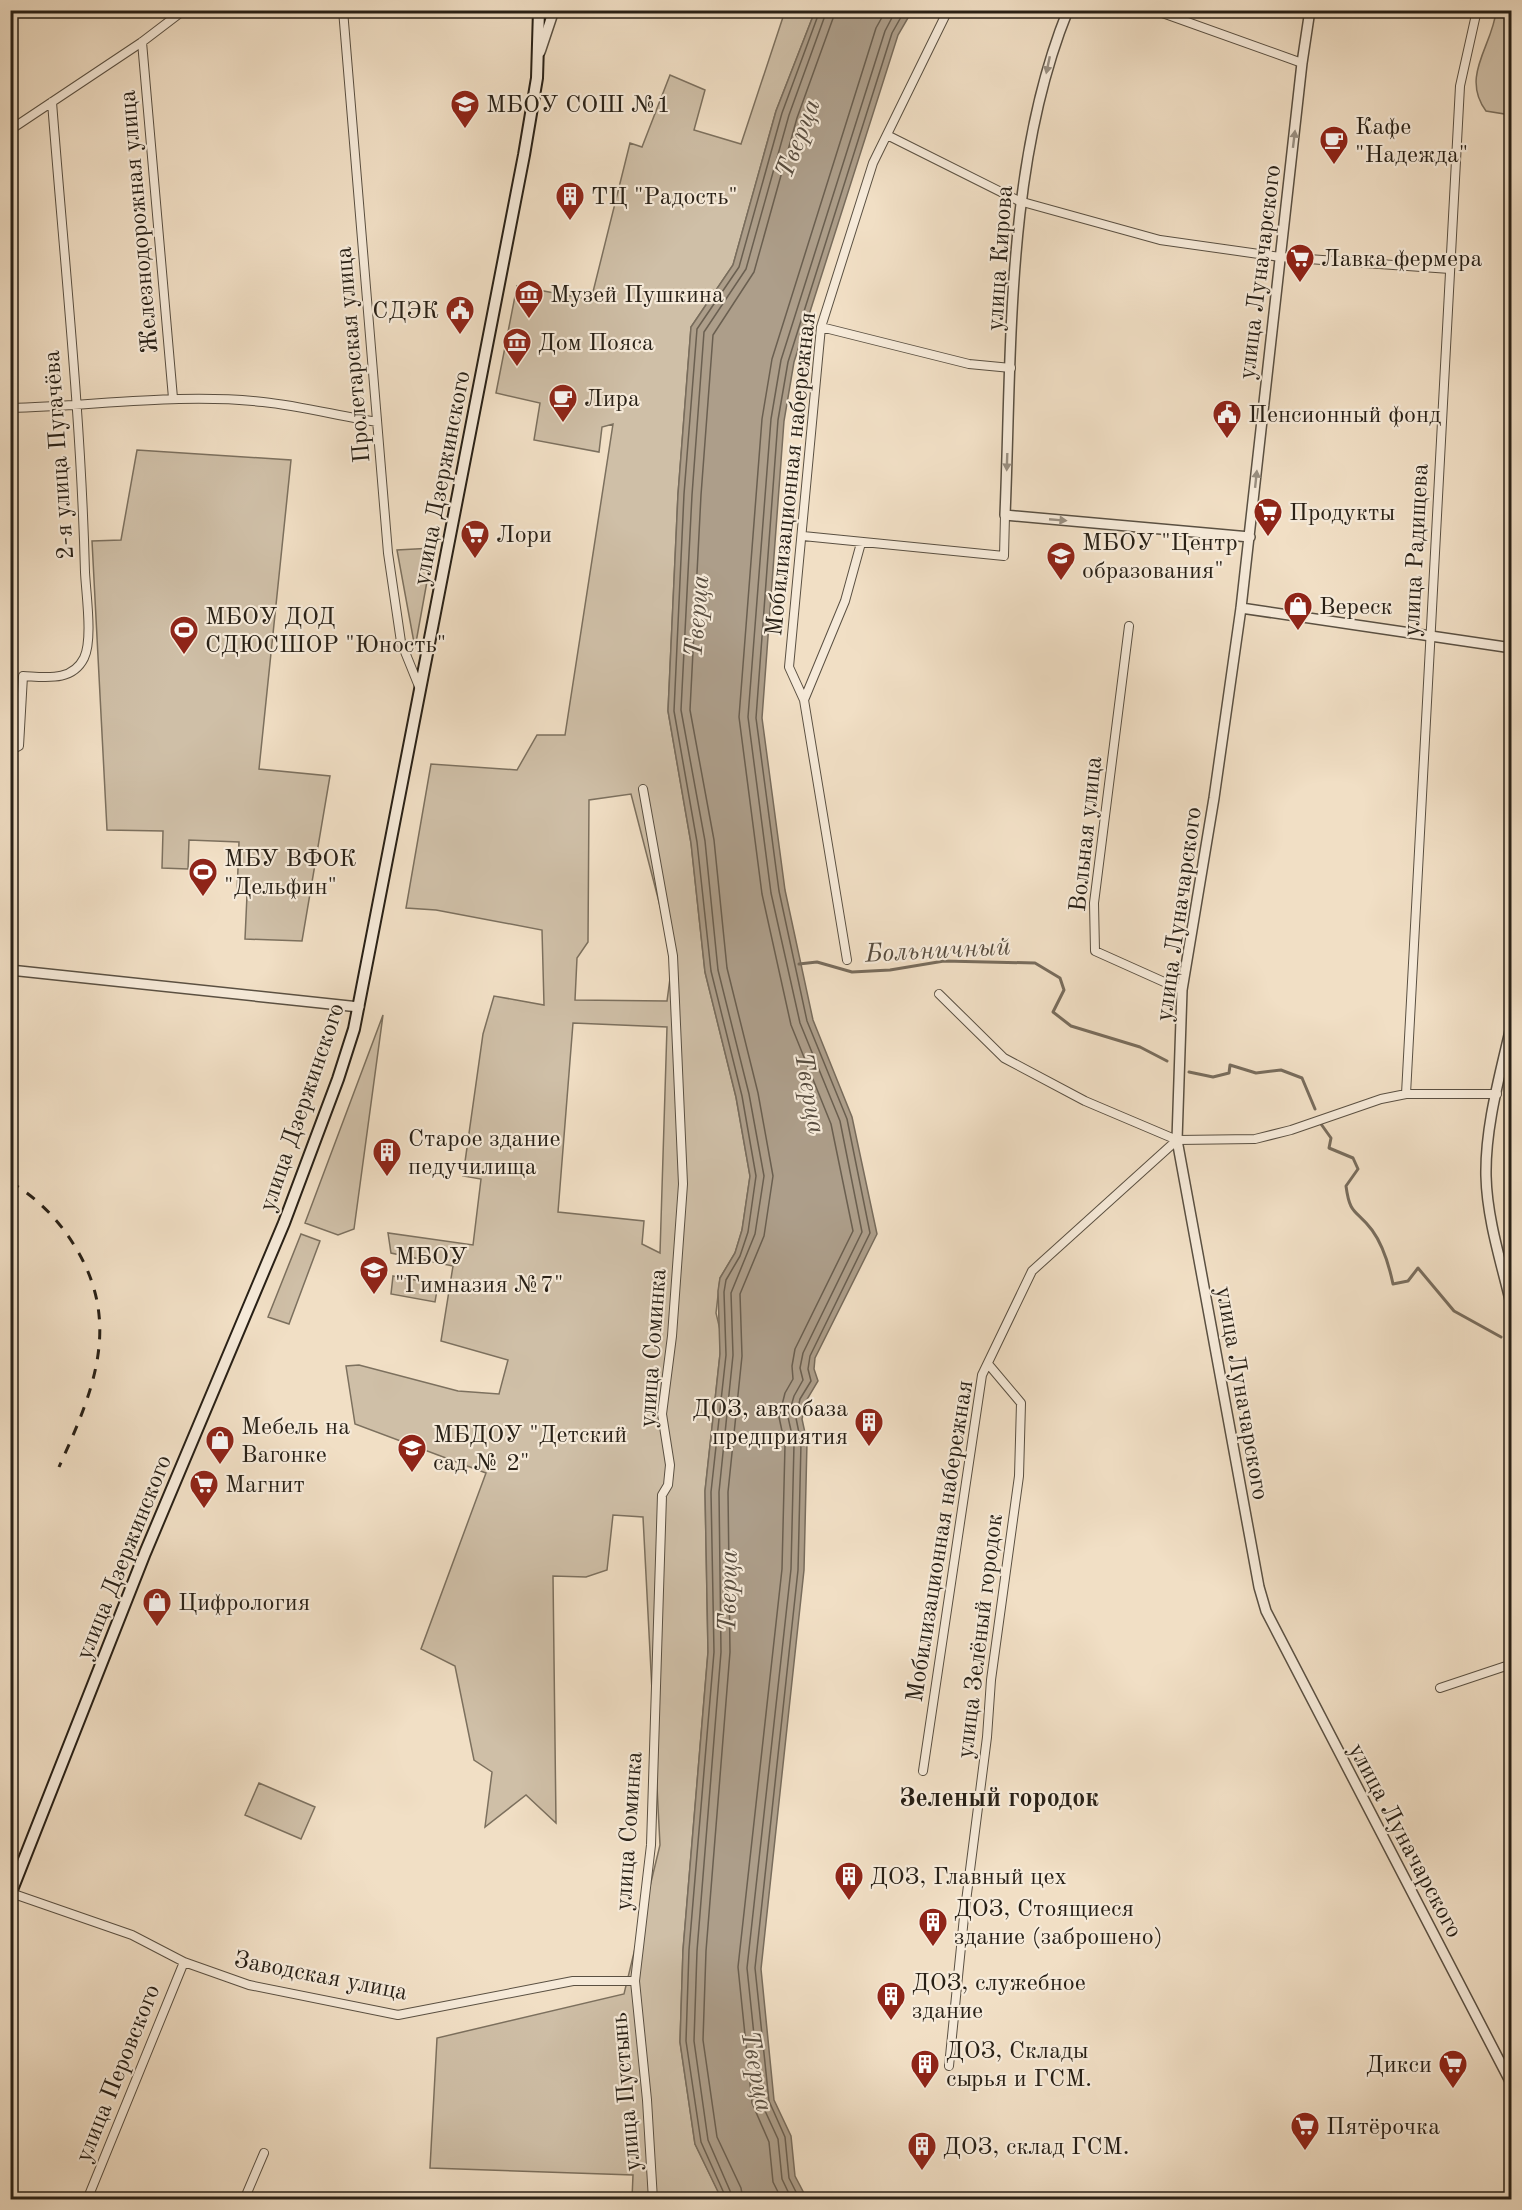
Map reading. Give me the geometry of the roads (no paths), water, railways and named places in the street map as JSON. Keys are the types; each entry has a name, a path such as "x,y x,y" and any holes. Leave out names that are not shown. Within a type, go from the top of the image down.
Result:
{"main road":[{"name":"улица Дзержинского","path":"11,1894 145,1553 284,1222 338,1079 359,1007 524,155 538,57 539,10"}],"street":[{"path":"10,130 142,42 184,10"},
{"name":"Пролетарская улица","path":"343,10 388,553 398,629 405,656 421,691"},
{"path":"538,57 554,10"},
{"name":"Мобилизационная набережная","path":"847,960 804,700 789,667 821,327 873,163 948,10"},
{"name":"улица Кирова","path":"1005,515 1019,201 1050,55 1068,10"},
{"path":"1154,10 1302,63"},
{"name":"улица Луначарского","path":"1310,10 1302,63 1241,608 1182,990 1177,1140 1257,1575 1266,1611 1512,2085"},
{"name":"улица Радищева","path":"1406,1094 1460,86 1477,10"},
{"name":"Железнодорожная улица","path":"142,42 173,398"},
{"name":"2-я улица Пугачёва","path":"10,751 19,746 23,676 55,677 72,673 84,657 87,634 85,552 52,102"},
{"path":"887,135 1019,201 1160,240 1280,257 1450,270"},
{"path":"821,327 969,364 1011,368"},
{"path":"10,408 75,407 173,398 264,402 376,422"},
{"path":"803,536 1004,556 1005,515 1250,537"},
{"path":"804,700 845,601 861,543"},
{"path":"1241,608 1512,648"},
{"name":"Вольная улица","path":"1130,626 1094,903 1095,951 1182,990"},
{"name":"улица Соминка","path":"635,1981 651,1845 662,1495 668,1485 670,1465 663,1414 672,1336 683,1184 673,956 642,789"},
{"path":"10,970 359,1007"},
{"path":"939,994 1004,1058 1085,1101 1177,1140 1255,1139 1291,1130 1381,1099 1406,1094 1497,1094"},
{"path":"1512,1022 1487,1152 1487,1185 1512,1308"},
{"name":"Мобилизационная набережная","path":"923,1771 982,1375 989,1365 1032,1271 1177,1140"},
{"name":"улица Зелёный городок","path":"949,2066 964,1917 987,1737 991,1680 1019,1476 1021,1403 989,1365"},
{"path":"1440,1688 1512,1664"},
{"name":"Заводская улица","path":"11,1894 132,1935 184,1962 249,1985 398,2015 573,1982 635,1981"},
{"name":"улица Перовского","path":"87,2199 184,1962"},
{"name":"улица Пустынь","path":"635,1981 647,2100 653,2199"},
{"path":"244,2199 264,2153"}],"water":[{"name":"Тверца","path":"815,11 912,11 898,35 794,362 784,421 762,718 785,890 813,1020 852,1117 877,1234 815,1358 814,1369 818,1381 806,1401 802,1419 807,1442 804,1570 761,1969 774,2100 791,2136 795,2176 807,2199 722,2200 695,2144 680,2042 683,1950 708,1652 705,1491 720,1354 718,1291 720,1278 735,1253 742,1230 750,1176 736,1097 705,972 691,843 668,711 678,494 691,327 733,265 776,111"}],"waterway":[{"name":"Больничный","path":"799,964 817,962 852,972 890,970 944,961 1035,963 1060,978 1064,990 1053,1012 1071,1026 1140,1047 1167,1061"},
{"name":"Больничный","path":"1189,1072 1213,1077 1229,1073 1230,1065 1256,1073 1281,1070 1302,1078 1315,1109"},
{"name":"Больничный","path":"1321,1124 1331,1138 1329,1148 1353,1158 1358,1169 1346,1186 1350,1203 1379,1242 1393,1284 1408,1281 1418,1268 1454,1311 1501,1337"}],"railway":[{"path":"10,1182 39,1203 63,1230 77,1250 90,1278 98,1306 100,1333 91,1386 59,1467"},
{"path":"10,1336 16,1387 15,1413 10,1438"}],"place":[{"name":"МБОУ СОШ №1","path":"465,130"},
{"name":"Кафе \"Надежда\"","path":"1334,166"},
{"name":"ТЦ \"Радость\"","path":"570,222"},
{"name":"Лавка фермера","path":"1300,284"},
{"name":"Музей Пушкина","path":"529,320"},
{"name":"СДЭК","path":"460,336"},
{"name":"Дом Пояса","path":"517,368"},
{"name":"Лира","path":"563,424"},
{"name":"Пенсионный фонд","path":"1227,440"},
{"name":"Продукты","path":"1268,538"},
{"name":"Лори","path":"475,560"},
{"name":"МБОУ \"Центр образования\"","path":"1061,582"},
{"name":"Вереск","path":"1298,632"},
{"name":"МБОУ ДОД СДЮСШОР \"Юность\"","path":"184,656"},
{"name":"МБУ ВФОК \"Дельфин\"","path":"203,898"},
{"name":"Старое здание педучилища","path":"387,1178"},
{"name":"МБОУ \"Гимназия №7\"","path":"374,1296"},
{"name":"ДОЗ, автобаза предприятия","path":"869,1448"},
{"name":"Мебель на Вагонке","path":"220,1466"},
{"name":"МБДОУ \"Детский сад № 2\"","path":"412,1474"},
{"name":"Магнит","path":"204,1510"},
{"name":"Цифрология","path":"157,1628"},
{"name":"ДОЗ, Главный цех","path":"849,1902"},
{"name":"ДОЗ, Стоящиеся здание (заброшено)","path":"933,1948"},
{"name":"ДОЗ, служебное здание","path":"891,2022"},
{"name":"ДОЗ, Склады сырья и ГСМ.","path":"925,2090"},
{"name":"Дикси","path":"1453,2090"},
{"name":"Пятёрочка","path":"1305,2152"},
{"name":"ДОЗ, склад ГСМ.","path":"922,2172"}],"district":[{"name":"Зеленый городок","path":"999,1797"}]}
